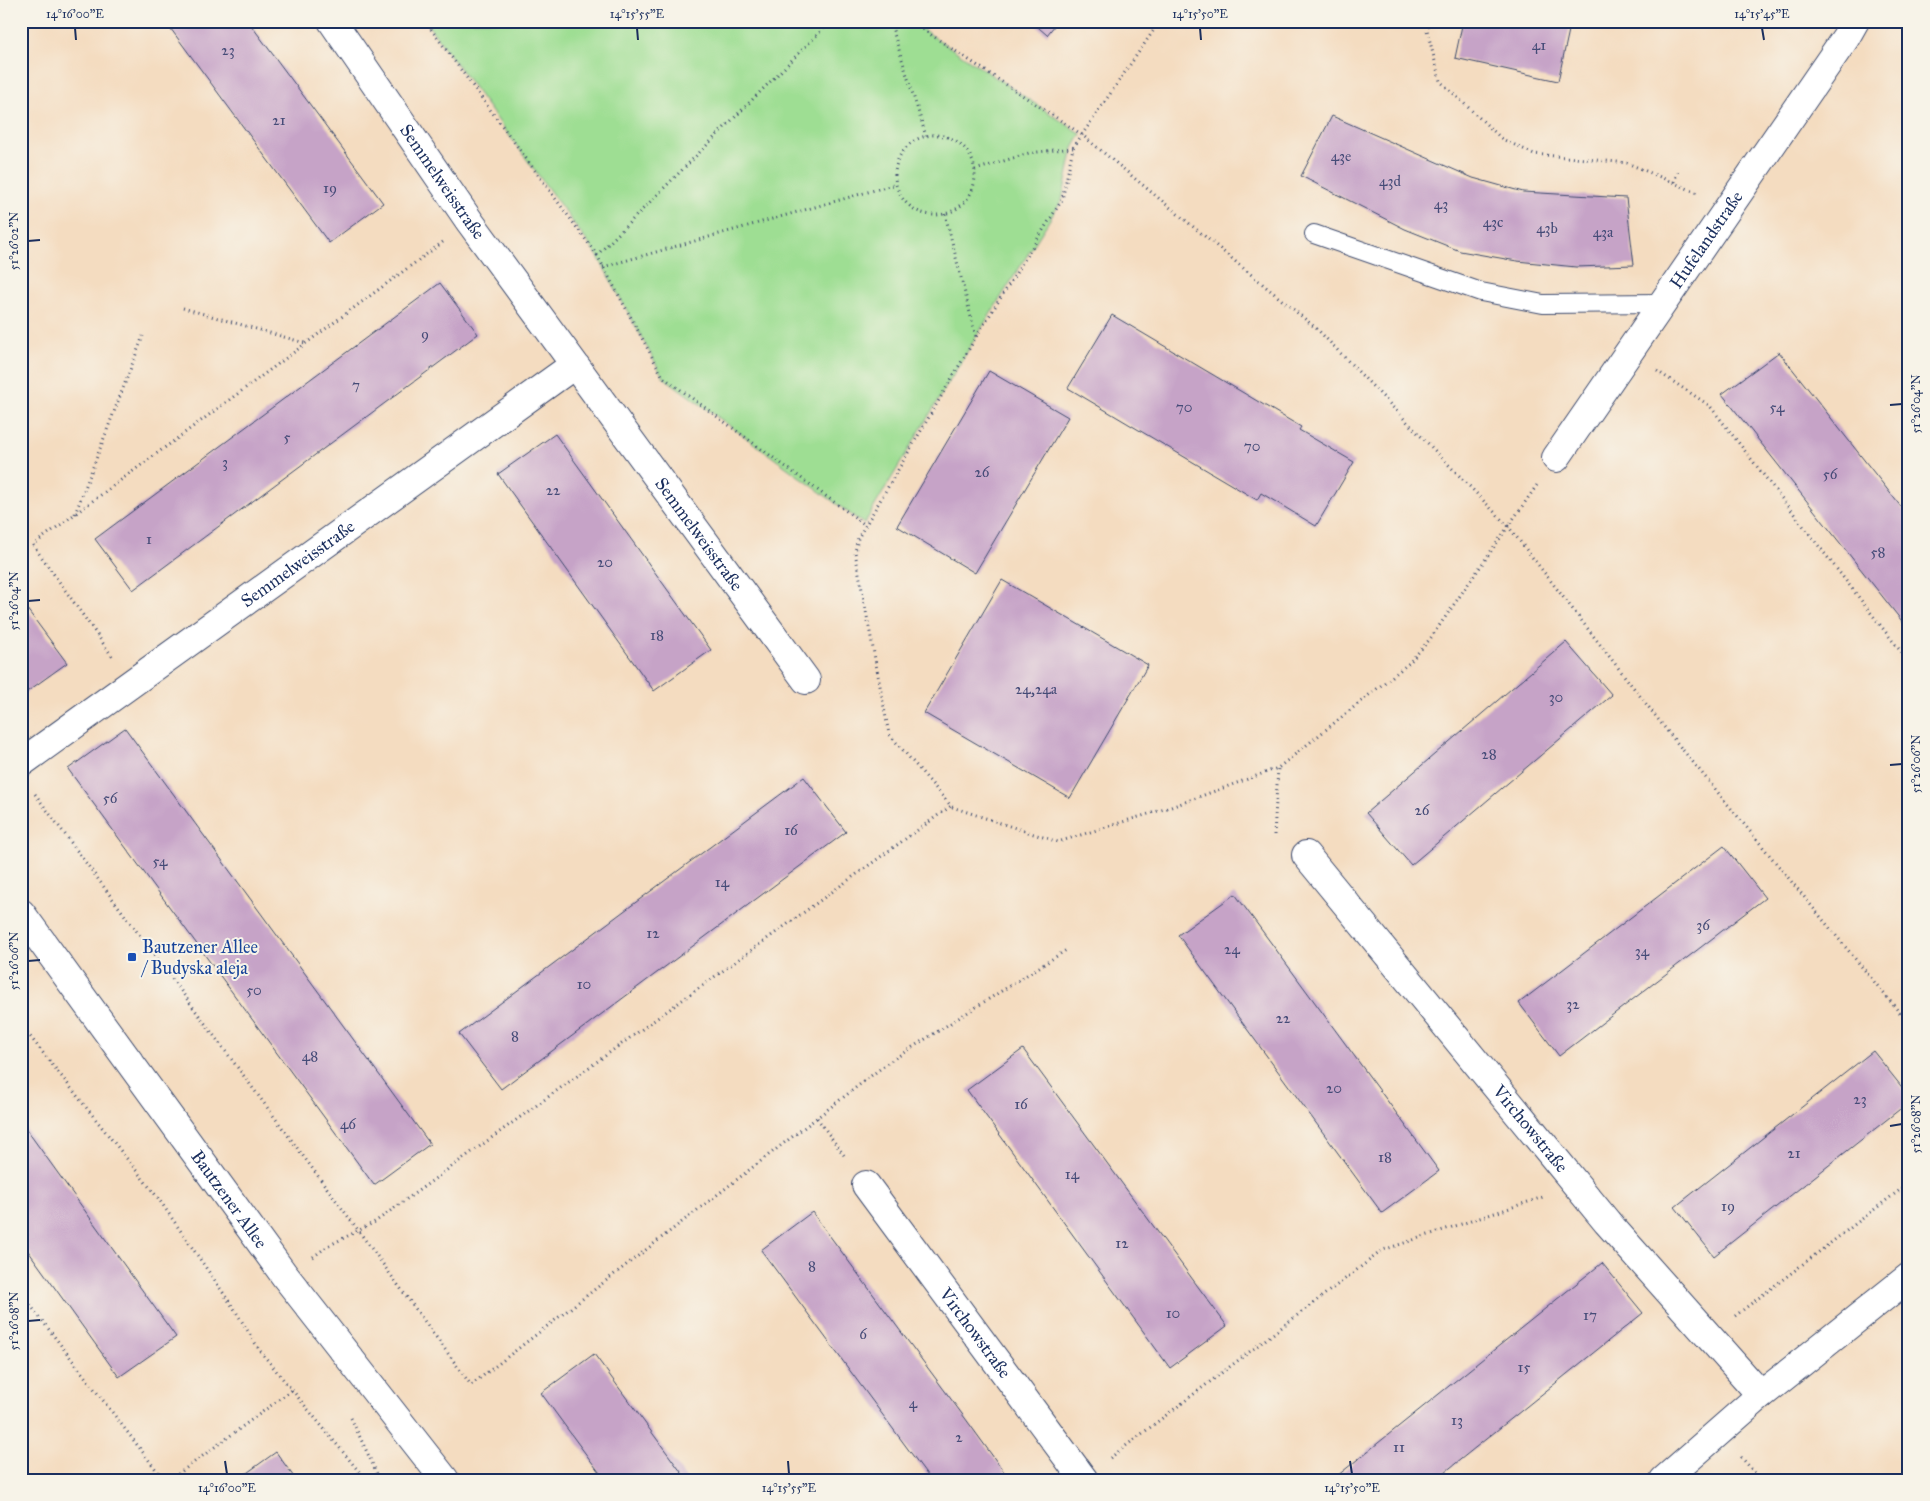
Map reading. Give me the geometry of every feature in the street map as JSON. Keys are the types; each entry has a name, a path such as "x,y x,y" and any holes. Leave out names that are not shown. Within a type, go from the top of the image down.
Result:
{"street":[{"name":"Semmelweisstraße","path":"332,21 470,222 806,680"},
{"name":"Hufelandstraße","path":"1556,458 1846,37 1855,21"},
{"name":"Semmelweisstraße","path":"21,763 574,365"},
{"name":"Virchowstraße","path":"1306,855 1576,1185 1761,1395"},
{"name":"Bautzener Allee","path":"21,913 285,1276 445,1480"},
{"name":"Virchowstraße","path":"866,1185 1084,1479"},
{"path":"1664,1480 1761,1395 1909,1277"}],"lane":[{"path":"1314,234 1481,292 1543,304 1663,303"}],"path":[{"path":"425,21 597,255 663,377 864,524"},
{"path":"597,255 831,21"},
{"path":"890,21 926,136"},
{"path":"910,21 1081,134 1317,329 1508,526 1668,732 1909,1024"},
{"path":"1160,21 1072,148 1062,200 976,337 864,524 858,538 855,552 889,734 951,806 1058,842 1171,807 1278,768 1409,663 1430,639 1556,458"},
{"path":"1428,21 1427,30 1440,81 1502,139 1534,154 1627,163 1693,189 1726,210"},
{"path":"940,135 952,138 963,146 971,157 975,170 975,182 971,193 956,210 945,214 932,215 919,212 908,205 900,196 896,184 895,171 898,159 905,148 915,140 926,136 940,135"},
{"path":"975,170 1029,154 1072,148"},
{"path":"1674,182 1678,168"},
{"path":"604,267 896,184"},
{"path":"945,214 976,337"},
{"path":"131,683 33,545 470,222"},
{"path":"183,308 306,344"},
{"path":"75,514 143,336"},
{"path":"1629,352 1710,406 1909,662"},
{"path":"1274,835 1278,768"},
{"path":"33,792 471,1385 889,1062 1068,949"},
{"path":"285,1276 328,1246 374,1222 951,806"},
{"path":"21,1025 158,1198 235,1310 260,1351 366,1480"},
{"path":"817,1118 866,1185"},
{"path":"1708,1336 1909,1183"},
{"path":"1084,1479 1383,1250 1576,1185"},
{"path":"21,1293 164,1480"},
{"path":"170,1480 292,1390"},
{"path":"350,1417 380,1480"}],"green space":[{"path":"425,21 910,21 1081,134 1073,148 1062,200 976,337 864,524 663,377 597,255"}],"building":[{"path":"165,21 248,21 383,203 329,243"},
{"path":"1031,21 1058,21 1047,35"},
{"path":"1463,21 1571,21 1558,81 1455,58"},
{"path":"1332,116 1473,178 1523,192 1626,198 1634,265 1576,267 1517,261 1460,251 1405,229 1301,176"},
{"path":"440,283 478,334 133,590 95,539"},
{"path":"1112,315 1301,427 1299,430 1354,462 1316,526 1261,493 1257,500 1068,388"},
{"path":"1779,352 1909,517 1909,630 1722,394"},
{"path":"989,371 1068,417 975,573 897,526"},
{"path":"555,434 711,650 654,691 498,474"},
{"path":"1002,580 1148,665 1070,798 924,713"},
{"path":"21,601 67,663 21,696"},
{"path":"1566,642 1612,695 1411,865 1366,813"},
{"path":"125,728 430,1144 374,1185 68,769"},
{"path":"804,777 846,832 501,1089 459,1034"},
{"path":"1724,846 1765,898 1559,1056 1519,1003"},
{"path":"1235,894 1439,1171 1382,1213 1178,935"},
{"path":"1023,1049 1227,1326 1170,1368 967,1090"},
{"path":"1873,1051 1909,1096 1909,1102 1714,1256 1675,1207"},
{"path":"21,1122 176,1337 119,1377 21,1241"},
{"path":"812,1212 1010,1480 931,1480 862,1387 761,1250"},
{"path":"1602,1263 1643,1313 1435,1480 1332,1480"},
{"path":"594,1354 687,1480 605,1480 571,1434 541,1393"},
{"path":"276,1452 296,1480 237,1480"}],"place":[{"name":"Bautzener Allee / Budyska aleja","path":"132,957"}]}
